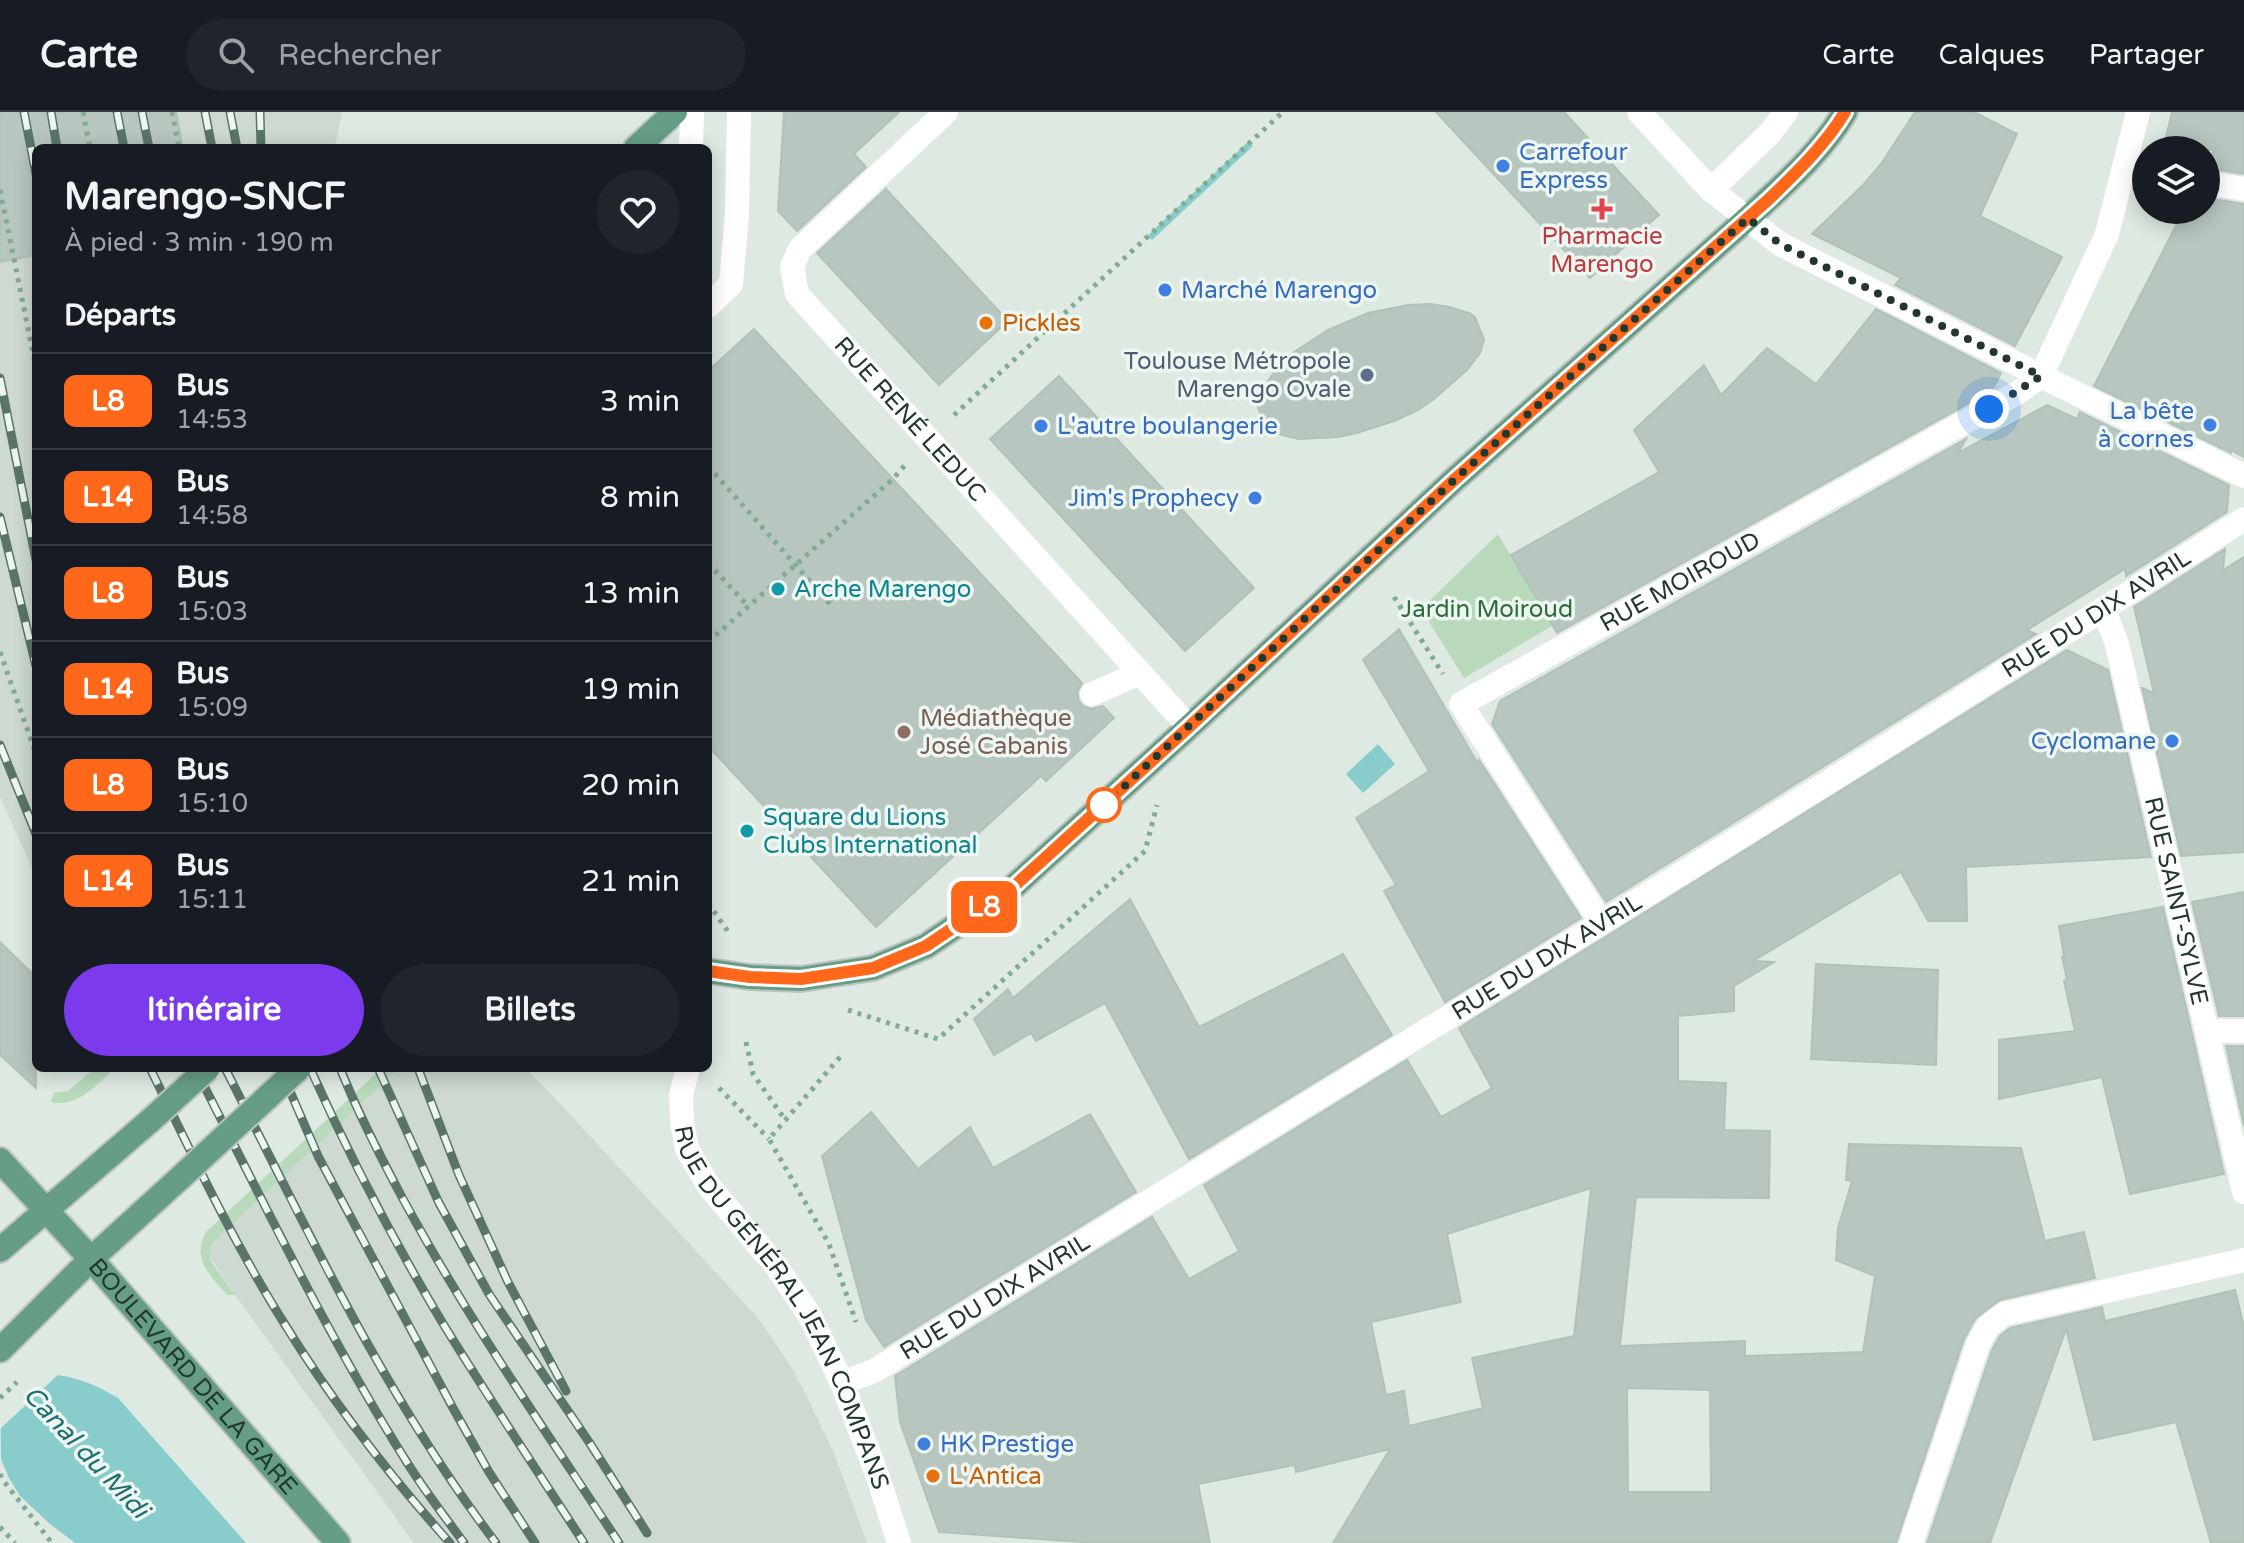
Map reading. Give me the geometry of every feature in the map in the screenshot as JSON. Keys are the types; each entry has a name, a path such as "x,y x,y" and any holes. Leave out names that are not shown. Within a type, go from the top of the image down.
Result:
{"main road":[{"path":"644,144 675,112"},
{"path":"712,972 801,979 873,968 926,946 1011,889 1454,480 1789,180 1845,112"},
{"path":"0,1250 204,1072"},
{"path":"0,1350 91,1259 295,1072"},
{"name":"BOULEVARD DE LA GARE","path":"0,1160 48,1210 338,1543"}],"street":[{"path":"691,144 692,112"},
{"path":"712,302 731,284 737,214 739,112"},
{"name":"RUE RENÉ LEDUC","path":"946,112 800,249 792,267 797,294 1189,727"},
{"path":"1639,112 1711,190 1780,244 2244,476"},
{"path":"1711,190 1770,133 1786,112"},
{"path":"2137,136 2138,112"},
{"path":"2041,376 2132,180"},
{"path":"2220,185 2244,189"},
{"name":"RUE MOIROUD","path":"1461,704 2003,401 2041,376"},
{"name":"RUE DU DIX AVRIL","path":"842,1383 874,1371 2104,610 2244,519"},
{"name":"RUE SAINT-SYLVE","path":"2104,610 2117,644 2244,1192"},
{"path":"1092,694 1140,673"},
{"path":"1461,704 1601,922"},
{"path":"2208,1031 2244,1031"},
{"name":"RUE DU GÉNÉRAL JEAN COMPANS","path":"687,1072 681,1095 687,1149 708,1185 776,1266 801,1302 842,1383 899,1543"},
{"path":"1911,1543 1978,1344 1988,1326 2004,1314 2244,1260"}],"path":[{"path":"83,112 89,144"},
{"path":"172,112 178,144"},
{"path":"928,438 1283,112"},
{"path":"0,190 32,348"},
{"path":"712,471 831,605"},
{"path":"712,639 893,479"},
{"path":"712,567 749,607"},
{"path":"1394,597 1461,704"},
{"path":"0,652 32,743"},
{"path":"712,909 729,933"},
{"path":"746,1042 753,1074 786,1121"},
{"path":"769,1139 840,1057"},
{"path":"717,1086 769,1139 829,1244 860,1334"},
{"path":"0,1474 52,1543"},
{"path":"0,1527 15,1543"}],"shaded area":[{"path":"0,112 342,112 336,144 32,144 32,868 0,797"},
{"path":"395,1072 529,1072 757,1317 805,1393 834,1453 867,1543 414,1543 210,1257 212,1243"}],"green space":[{"name":"Jardin Moiroud","path":"1498,534 1552,626 1464,678 1421,609"},
{"path":"90,1072 111,1072 78,1098 61,1103 51,1102 54,1093 68,1091"},
{"path":"378,1072 395,1072 212,1243 212,1263 235,1295 227,1295 204,1266 201,1250 206,1232"}],"water":[{"path":"1248,142 1253,146 1152,240 1147,236"},
{"path":"1378,744 1395,764 1363,793 1346,774"},
{"name":"Canal du Midi","path":"0,1312 57,1375 89,1383 118,1398 246,1543 75,1543 20,1496 1,1459"}],"pier":[{"path":"0,1308 61,1372 0,1429"}],"building":[{"path":"0,112 176,112 182,144 32,144 32,256 0,262"},
{"path":"784,112 899,112 854,154 866,167 797,231 778,211"},
{"path":"1436,112 1564,112 1659,215 1590,278"},
{"path":"1915,112 1974,112 2017,134 1980,216 2062,257 2015,346 1895,285 1901,278 1812,234 1881,164"},
{"path":"2172,112 2244,112 2244,174 2220,170 2220,136 2166,136"},
{"path":"886,189 1008,321 939,385 817,253"},
{"path":"2220,200 2244,204 2244,457 2094,386 2177,224 2220,224"},
{"name":"Toulouse Métropole Marengo Ovale","path":"1430,304 1475,317 1484,340 1480,353 1467,370 1434,399 1397,420 1338,437 1299,439 1278,434 1266,427 1255,400 1277,368 1294,352 1328,330 1368,313"},
{"path":"1876,309 2001,373 1992,390 1557,633 1511,555 1659,472 1634,430 1704,365 1721,395 1767,348 1816,384"},
{"name":"Médiathèque José Cabanis","path":"754,329 1082,683 1077,693 1083,706 1091,709 1103,706 1114,718 1046,781 1041,776 876,927 712,750 712,367"},
{"path":"1059,376 1254,588 1185,651 990,439"},
{"path":"2047,405 2077,419 2080,412 2229,485 2227,512 2126,576 2125,569 2027,630 2036,634 1606,902 1492,724 1500,701 1966,439 1958,453"},
{"path":"2225,549 2223,570 2244,557 2244,852 2181,856 2142,688 2154,693 2134,607"},
{"path":"1399,629 1478,764 1479,760 1581,918 1445,1002 1384,891 1396,885 1356,818 1429,771 1363,660"},
{"path":"2067,650 2108,670 2151,857 1966,867 1967,921 1928,921 1901,872 1753,961 1774,962 1734,986 1734,1011 1678,1016 1678,1081 1726,1083 1724,1130 1770,1131 1769,1198 1636,1197 1620,1346 1745,1341 1745,1356 1863,1352 1875,1276 1836,1260 1838,1228 1852,1181 1846,1180 1849,1144 2021,1148 2045,1241 2084,1232 2095,1278 2000,1300 1975,1319 1964,1339 1896,1543 1333,1543 1390,1449 1296,1472 1295,1465 1198,1484 1210,1543 1096,1543 939,1532 900,1422 895,1376 1152,1217 1189,1279 1239,1251 1204,1185 1407,1060 1441,1117 1492,1088 1459,1028","holes":["1591,1188 1574,1336 1472,1358 1483,1408 1409,1426 1404,1391 1386,1395 1371,1322 1461,1302 1447,1234","1627,1388 1710,1390 1711,1492 1628,1492"]},
{"path":"2244,892 2244,1016 2219,1016 2192,902"},
{"path":"1130,899 1199,1027 1343,954 1392,1035 1189,1159 1105,1003 1036,1041 1031,1033 994,1055 974,1019 1008,989 1013,998"},
{"path":"2163,907 2224,1174 2130,1194 2102,1077 1999,1099 1999,1040 2075,1031 2064,981 2067,979 2059,926"},
{"path":"0,942 32,973 32,1072 36,1072 36,1088 0,1055"},
{"path":"1816,964 1938,970 1936,1065 1811,1059"},
{"path":"2226,1046 2244,1046 2244,1126"},
{"path":"871,1112 918,1169 970,1127 993,1168 1090,1114 1136,1192 884,1347 866,1320 822,1156"},
{"path":"2235,1290 2244,1327 2244,1543 2211,1543 2176,1422 2094,1440 2066,1329 1990,1543 1927,1543 1992,1350 2000,1336 2010,1328 2102,1307 2105,1321"}],"railway":[{"path":"24,112 32,153"},
{"path":"51,112 56,144"},
{"path":"117,112 123,144"},
{"path":"142,112 148,144"},
{"path":"205,112 211,144"},
{"path":"230,112 236,144"},
{"path":"260,112 261,144"},
{"path":"0,378 32,540"},
{"path":"0,517 32,649"},
{"path":"0,745 32,824"},
{"path":"152,1072 230,1229 284,1323 362,1437 450,1543"},
{"path":"197,1072 351,1367 415,1474 464,1543"},
{"path":"227,1072 383,1372 418,1430 496,1543"},
{"path":"282,1072 318,1156 453,1408 489,1472 535,1543"},
{"path":"312,1072 372,1197 424,1291 584,1543"},
{"path":"342,1072 378,1151 428,1244 508,1374 619,1543"},
{"path":"380,1072 439,1203 489,1294 647,1533"},
{"path":"420,1072 459,1175 508,1282 566,1391"}],"bus line":[{"name":"L8","path":"712,972 801,979 873,968 926,946 1011,889 1454,480 1769,199 1805,162 1845,112"}],"place":[{"name":"Carrefour Express","path":"1503,166"},
{"name":"Pharmacie Marengo","path":"1602,209"},
{"name":"Marché Marengo","path":"1165,290"},
{"name":"Pickles","path":"986,323"},
{"name":"Toulouse Métropole Marengo Ovale","path":"1367,375"},
{"name":"La bête à cornes","path":"2210,425"},
{"name":"L'autre boulangerie","path":"1041,426"},
{"name":"Jim's Prophecy","path":"1255,498"},
{"name":"Arche Marengo","path":"778,589"},
{"name":"Médiathèque José Cabanis","path":"904,732"},
{"name":"Cyclomane","path":"2172,741"},
{"name":"Square du Lions Clubs International","path":"747,831"},
{"name":"HK Prestige","path":"924,1444"},
{"name":"L'Antica","path":"933,1476"}],"route":[{"path":"1104,805 1454,480 1748,218 1780,244 2041,376 1989,409"}]}
